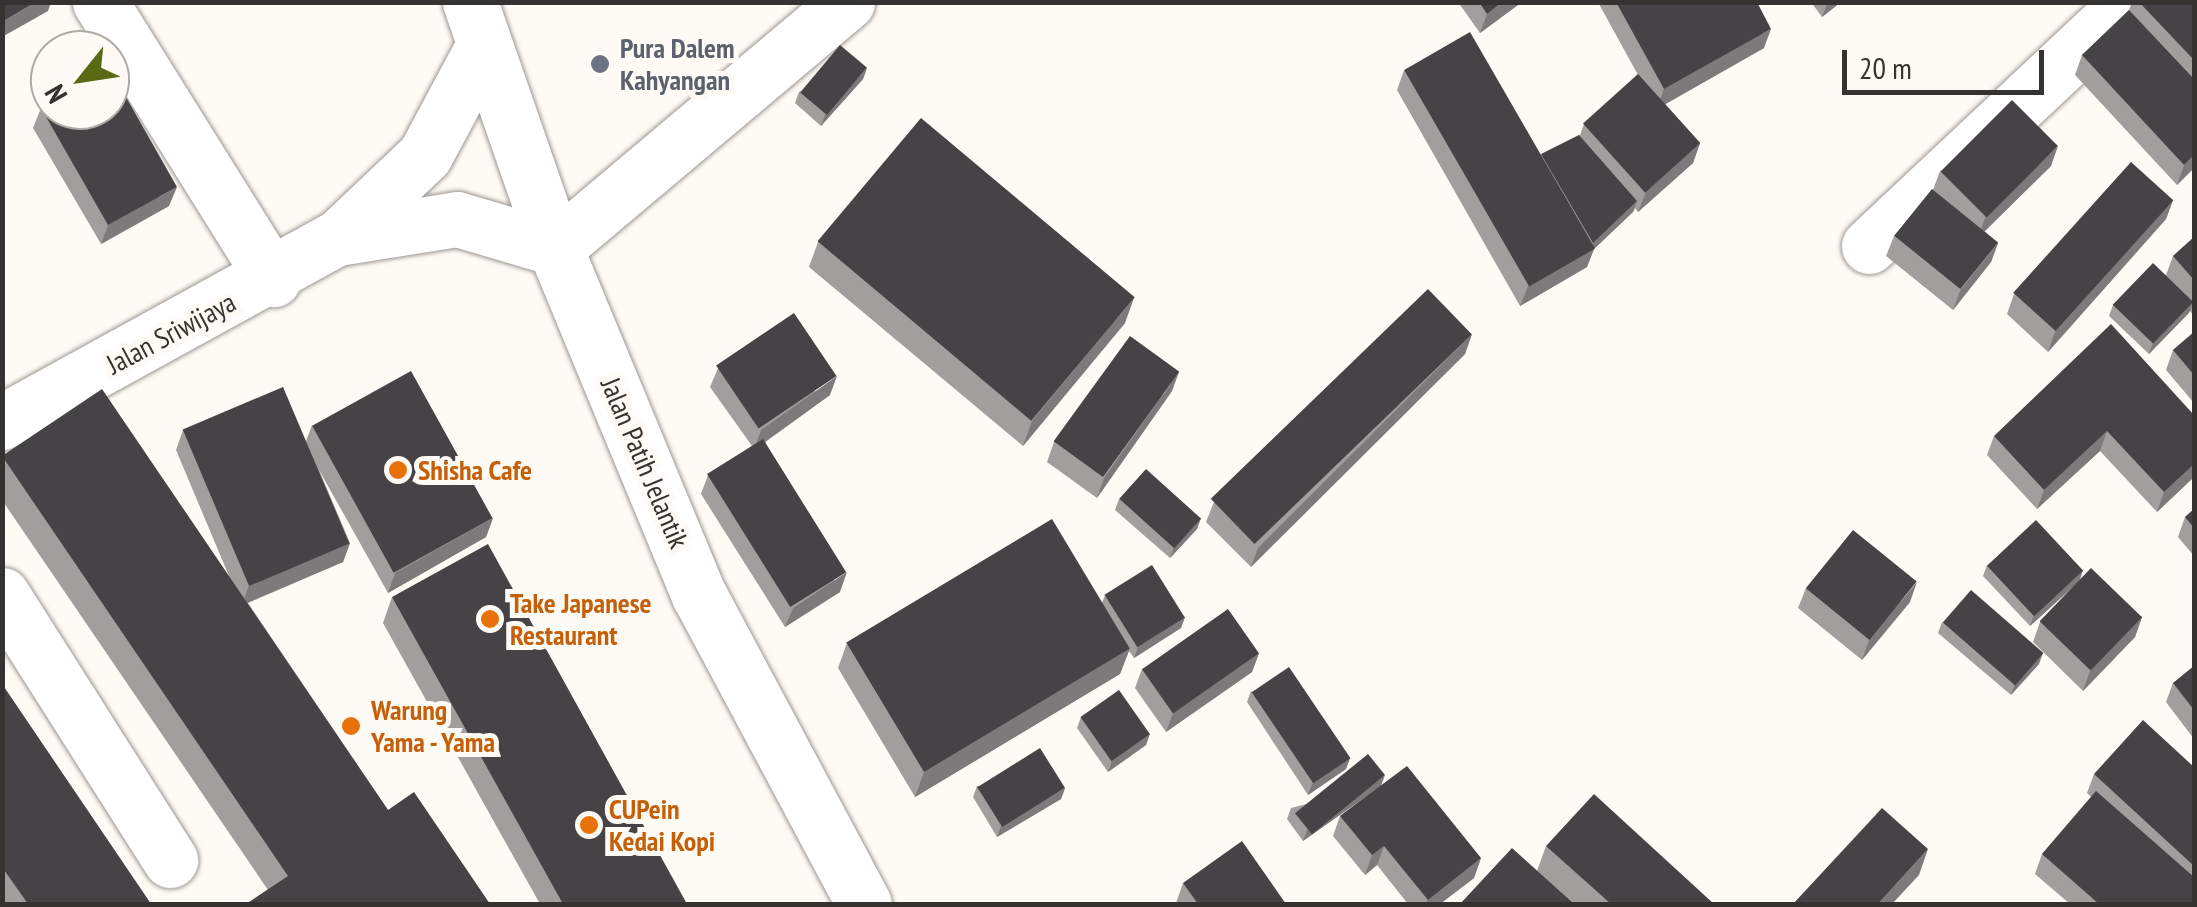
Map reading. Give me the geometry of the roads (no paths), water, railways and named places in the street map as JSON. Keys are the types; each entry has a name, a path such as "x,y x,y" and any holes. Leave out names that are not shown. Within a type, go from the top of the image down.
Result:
{"street":[{"path":"100,2 272,279"},
{"path":"555,248 847,2"},
{"path":"1869,246 2129,2"},
{"name":"Jalan Sriwijaya","path":"2,422 272,279 337,238 425,155 477,24"},
{"name":"Jalan Patih Jelantik","path":"477,24 555,248 699,595 864,904"},
{"name":"Jalan Sriwijaya","path":"337,238 457,220 555,248"},
{"path":"2,595 170,860"}],"place":[{"name":"Pura Dalem Kahyangan","path":"600,64"},
{"name":"Shisha Cafe","path":"398,470"},
{"name":"Take Japanese Restaurant","path":"490,619"},
{"name":"Warung Yama - Yama","path":"351,726"},
{"name":"CUPein Kedai Kopi","path":"589,825"}]}
